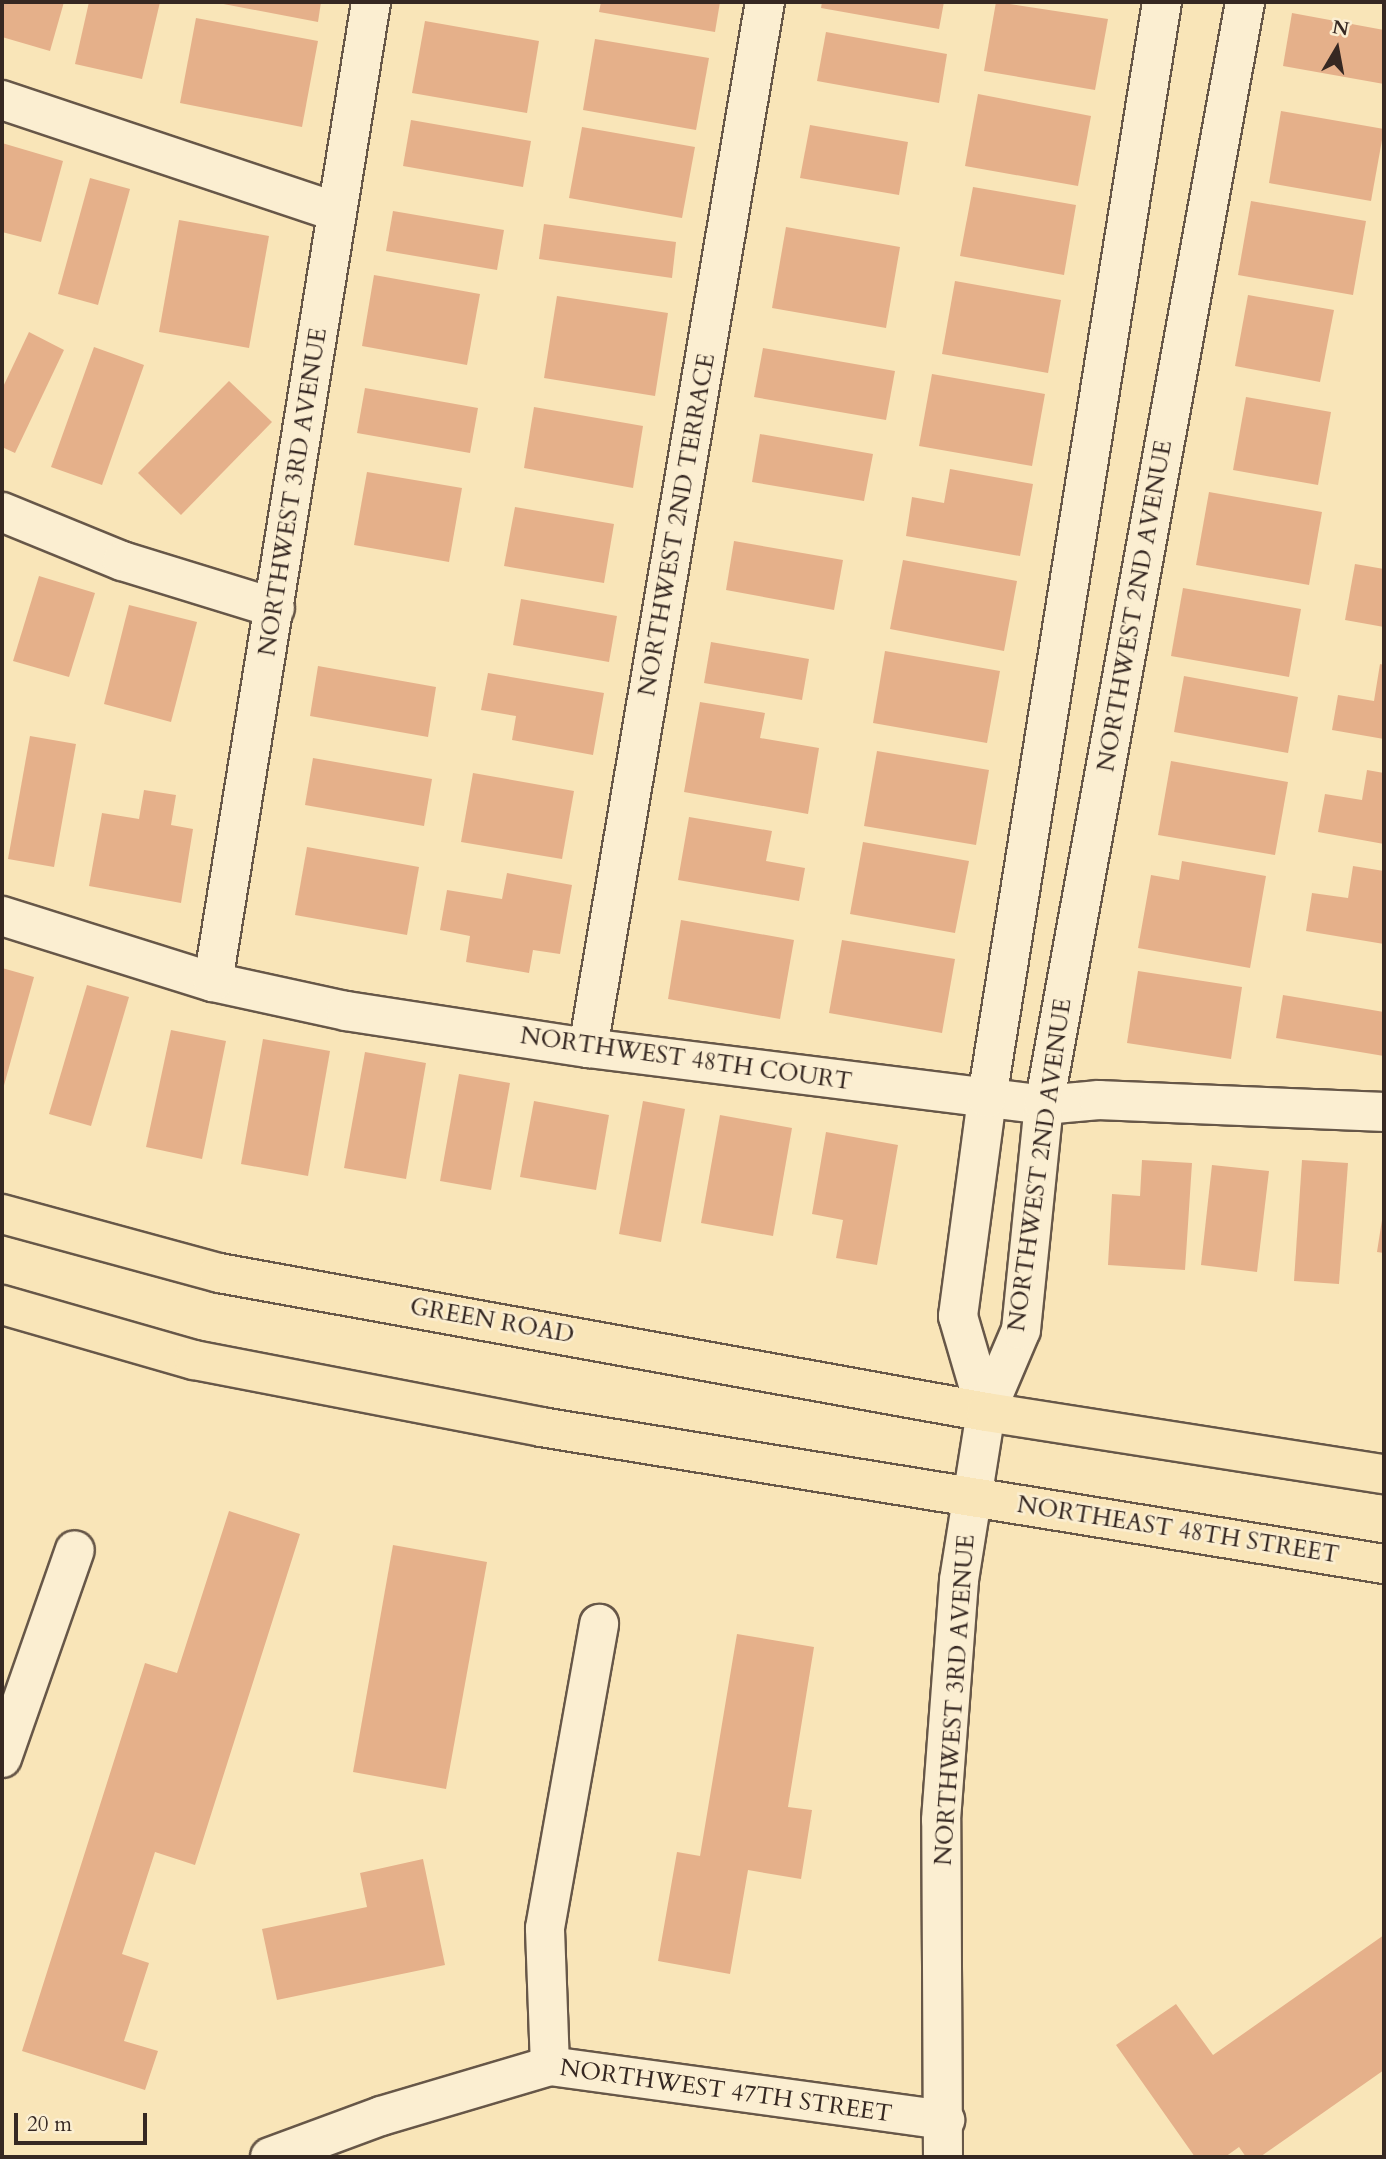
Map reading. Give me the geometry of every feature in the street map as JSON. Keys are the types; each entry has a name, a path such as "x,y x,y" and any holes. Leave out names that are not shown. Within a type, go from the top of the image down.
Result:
{"main road":[{"name":"GREEN ROAD","path":"2,1213 219,1273 986,1412"},
{"path":"2,1305 194,1360 541,1427 972,1497"},
{"path":"986,1412 1384,1474"},
{"name":"NORTHEAST 48TH STREET","path":"972,1497 1384,1564"}],"street":[{"name":"NORTHWEST 3RD AVENUE","path":"213,982 371,2"},
{"name":"NORTHWEST 2ND TERRACE","path":"588,1048 765,2"},
{"path":"986,1412 958,1316 987,1098 1162,2"},
{"name":"NORTHWEST 2ND AVENUE","path":"986,1412 1021,1330 1044,1105 1245,2"},
{"path":"2,100 336,212"},
{"path":"2,512 122,561 275,608"},
{"name":"NORTHWEST 48TH COURT","path":"2,916 213,982 346,1011 588,1048 1044,1105 1099,1100 1384,1112"},
{"name":"NORTHWEST 3RD AVENUE","path":"944,2139 941,1820 959,1580 986,1412"},
{"path":"2,1758 75,1550"},
{"path":"550,2066 545,1928 599,1624"},
{"name":"NORTHWEST 47TH STREET","path":"270,2157 381,2116 550,2066 944,2139"}],"building":[{"path":"2,2 64,2 50,51 2,37"},
{"path":"89,2 160,2 142,79 75,64"},
{"path":"213,2 321,2 318,22"},
{"path":"601,2 720,2 715,32 599,12"},
{"path":"822,2 944,2 939,29 821,8"},
{"path":"996,2 1108,19 1095,90 984,71"},
{"path":"1292,13 1384,30 1384,84 1283,66"},
{"path":"196,18 318,41 302,127 180,103"},
{"path":"425,21 539,41 527,113 412,93"},
{"path":"826,32 947,54 939,103 817,81"},
{"path":"595,39 709,58 696,130 583,110"},
{"path":"978,94 1091,116 1078,186 965,166"},
{"path":"1281,111 1384,129 1371,201 1269,183"},
{"path":"411,120 531,141 523,187 403,166"},
{"path":"810,125 908,142 899,195 800,178"},
{"path":"582,127 695,147 682,218 569,198"},
{"path":"2,143 63,161 41,242 2,232"},
{"path":"90,178 130,189 98,305 58,294"},
{"path":"973,187 1076,205 1064,275 960,256"},
{"path":"1251,201 1366,221 1353,295 1238,275"},
{"path":"393,211 504,230 497,270 386,251"},
{"path":"179,220 269,236 249,348 159,332"},
{"path":"544,224 676,242 672,278 539,259"},
{"path":"786,227 900,247 886,328 772,308"},
{"path":"374,275 480,294 467,365 362,346"},
{"path":"955,281 1061,300 1048,373 942,354"},
{"path":"1248,295 1334,310 1320,382 1235,366"},
{"path":"557,296 668,313 655,396 544,378"},
{"path":"29,332 64,350 15,453 2,447 2,389"},
{"path":"94,347 144,365 102,485 51,467"},
{"path":"763,348 895,371 886,420 754,397"},
{"path":"932,374 1045,394 1032,466 919,446"},
{"path":"229,381 272,422 181,515 138,473"},
{"path":"365,388 478,408 470,453 357,433"},
{"path":"1246,397 1331,412 1318,485 1233,470"},
{"path":"534,407 643,426 633,488 524,468"},
{"path":"760,434 873,454 864,501 752,482"},
{"path":"950,469 1033,484 1020,556 906,536 912,497 944,503"},
{"path":"367,472 462,488 449,562 354,545"},
{"path":"1209,492 1322,512 1309,585 1196,565"},
{"path":"515,507 614,524 604,583 504,566"},
{"path":"734,541 843,560 834,610 726,590"},
{"path":"903,560 1017,581 1004,651 890,629"},
{"path":"1355,564 1384,569 1384,627 1345,620"},
{"path":"39,576 95,593 69,677 13,661"},
{"path":"1183,588 1301,609 1289,677 1171,656"},
{"path":"521,599 617,616 609,662 513,645"},
{"path":"129,605 197,622 171,722 104,704"},
{"path":"711,642 809,659 802,700 704,683"},
{"path":"885,651 1000,671 987,743 873,723"},
{"path":"1380,664 1384,665 1384,739 1332,730 1338,695 1374,701"},
{"path":"318,666 436,687 428,737 310,716"},
{"path":"488,673 604,693 593,755 512,740 516,716 481,710"},
{"path":"1184,676 1298,697 1288,753 1174,732"},
{"path":"700,702 765,713 760,738 819,748 808,814 684,792"},
{"path":"30,736 76,744 54,867 8,859"},
{"path":"877,751 989,770 976,845 864,826"},
{"path":"313,758 432,779 424,826 305,805"},
{"path":"1171,761 1288,782 1275,855 1158,835"},
{"path":"1367,770 1384,773 1384,844 1318,832 1325,794 1362,800"},
{"path":"473,773 574,791 562,859 461,842"},
{"path":"144,790 176,795 171,825 193,829 181,903 89,886 102,813 139,819"},
{"path":"689,817 772,831 766,861 805,868 799,901 678,880"},
{"path":"863,842 969,861 955,933 850,914"},
{"path":"307,847 419,867 407,935 295,915"},
{"path":"1182,861 1266,876 1250,968 1138,948 1151,875 1179,880"},
{"path":"1353,866 1384,871 1384,944 1306,931 1312,893 1348,898"},
{"path":"507,873 572,885 560,954 533,950 529,973 466,962 470,936 440,930 447,890 502,899"},
{"path":"681,920 794,940 780,1019 668,999"},
{"path":"842,940 955,959 942,1033 829,1013"},
{"path":"2,968 34,977 3,1089 2,1089"},
{"path":"1138,971 1242,987 1231,1059 1127,1043"},
{"path":"87,985 129,997 91,1126 49,1114"},
{"path":"1283,995 1384,1012 1384,1056 1276,1038"},
{"path":"171,1030 226,1041 202,1159 146,1147"},
{"path":"263,1039 330,1051 308,1176 241,1164"},
{"path":"365,1052 426,1063 406,1179 344,1168"},
{"path":"459,1074 510,1083 491,1190 440,1181"},
{"path":"534,1101 609,1115 596,1190 520,1177"},
{"path":"643,1101 685,1109 661,1242 619,1234"},
{"path":"720,1115 792,1128 773,1236 701,1223"},
{"path":"826,1132 898,1145 877,1265 836,1258 843,1220 812,1214"},
{"path":"1142,1160 1192,1163 1185,1270 1108,1265 1112,1194 1140,1196"},
{"path":"1302,1160 1348,1163 1339,1284 1294,1281"},
{"path":"1212,1165 1269,1171 1257,1272 1201,1265"},
{"path":"1384,1207 1384,1253 1377,1252"},
{"path":"229,1511 300,1534 195,1865 155,1852 122,1954 149,1963 124,2041 158,2051 145,2090 22,2051 145,1663 177,1673"},
{"path":"393,1545 487,1562 446,1789 353,1772"},
{"path":"737,1634 814,1647 788,1807 812,1810 801,1879 748,1870 730,1974 658,1961 677,1852 700,1856"},
{"path":"423,1859 445,1965 277,2000 262,1929 367,1907 360,1873"},
{"path":"1384,1935 1384,2070 1260,2157 1246,2157 1239,2147 1225,2157 1195,2157 1116,2045 1176,2004 1213,2055"}]}
